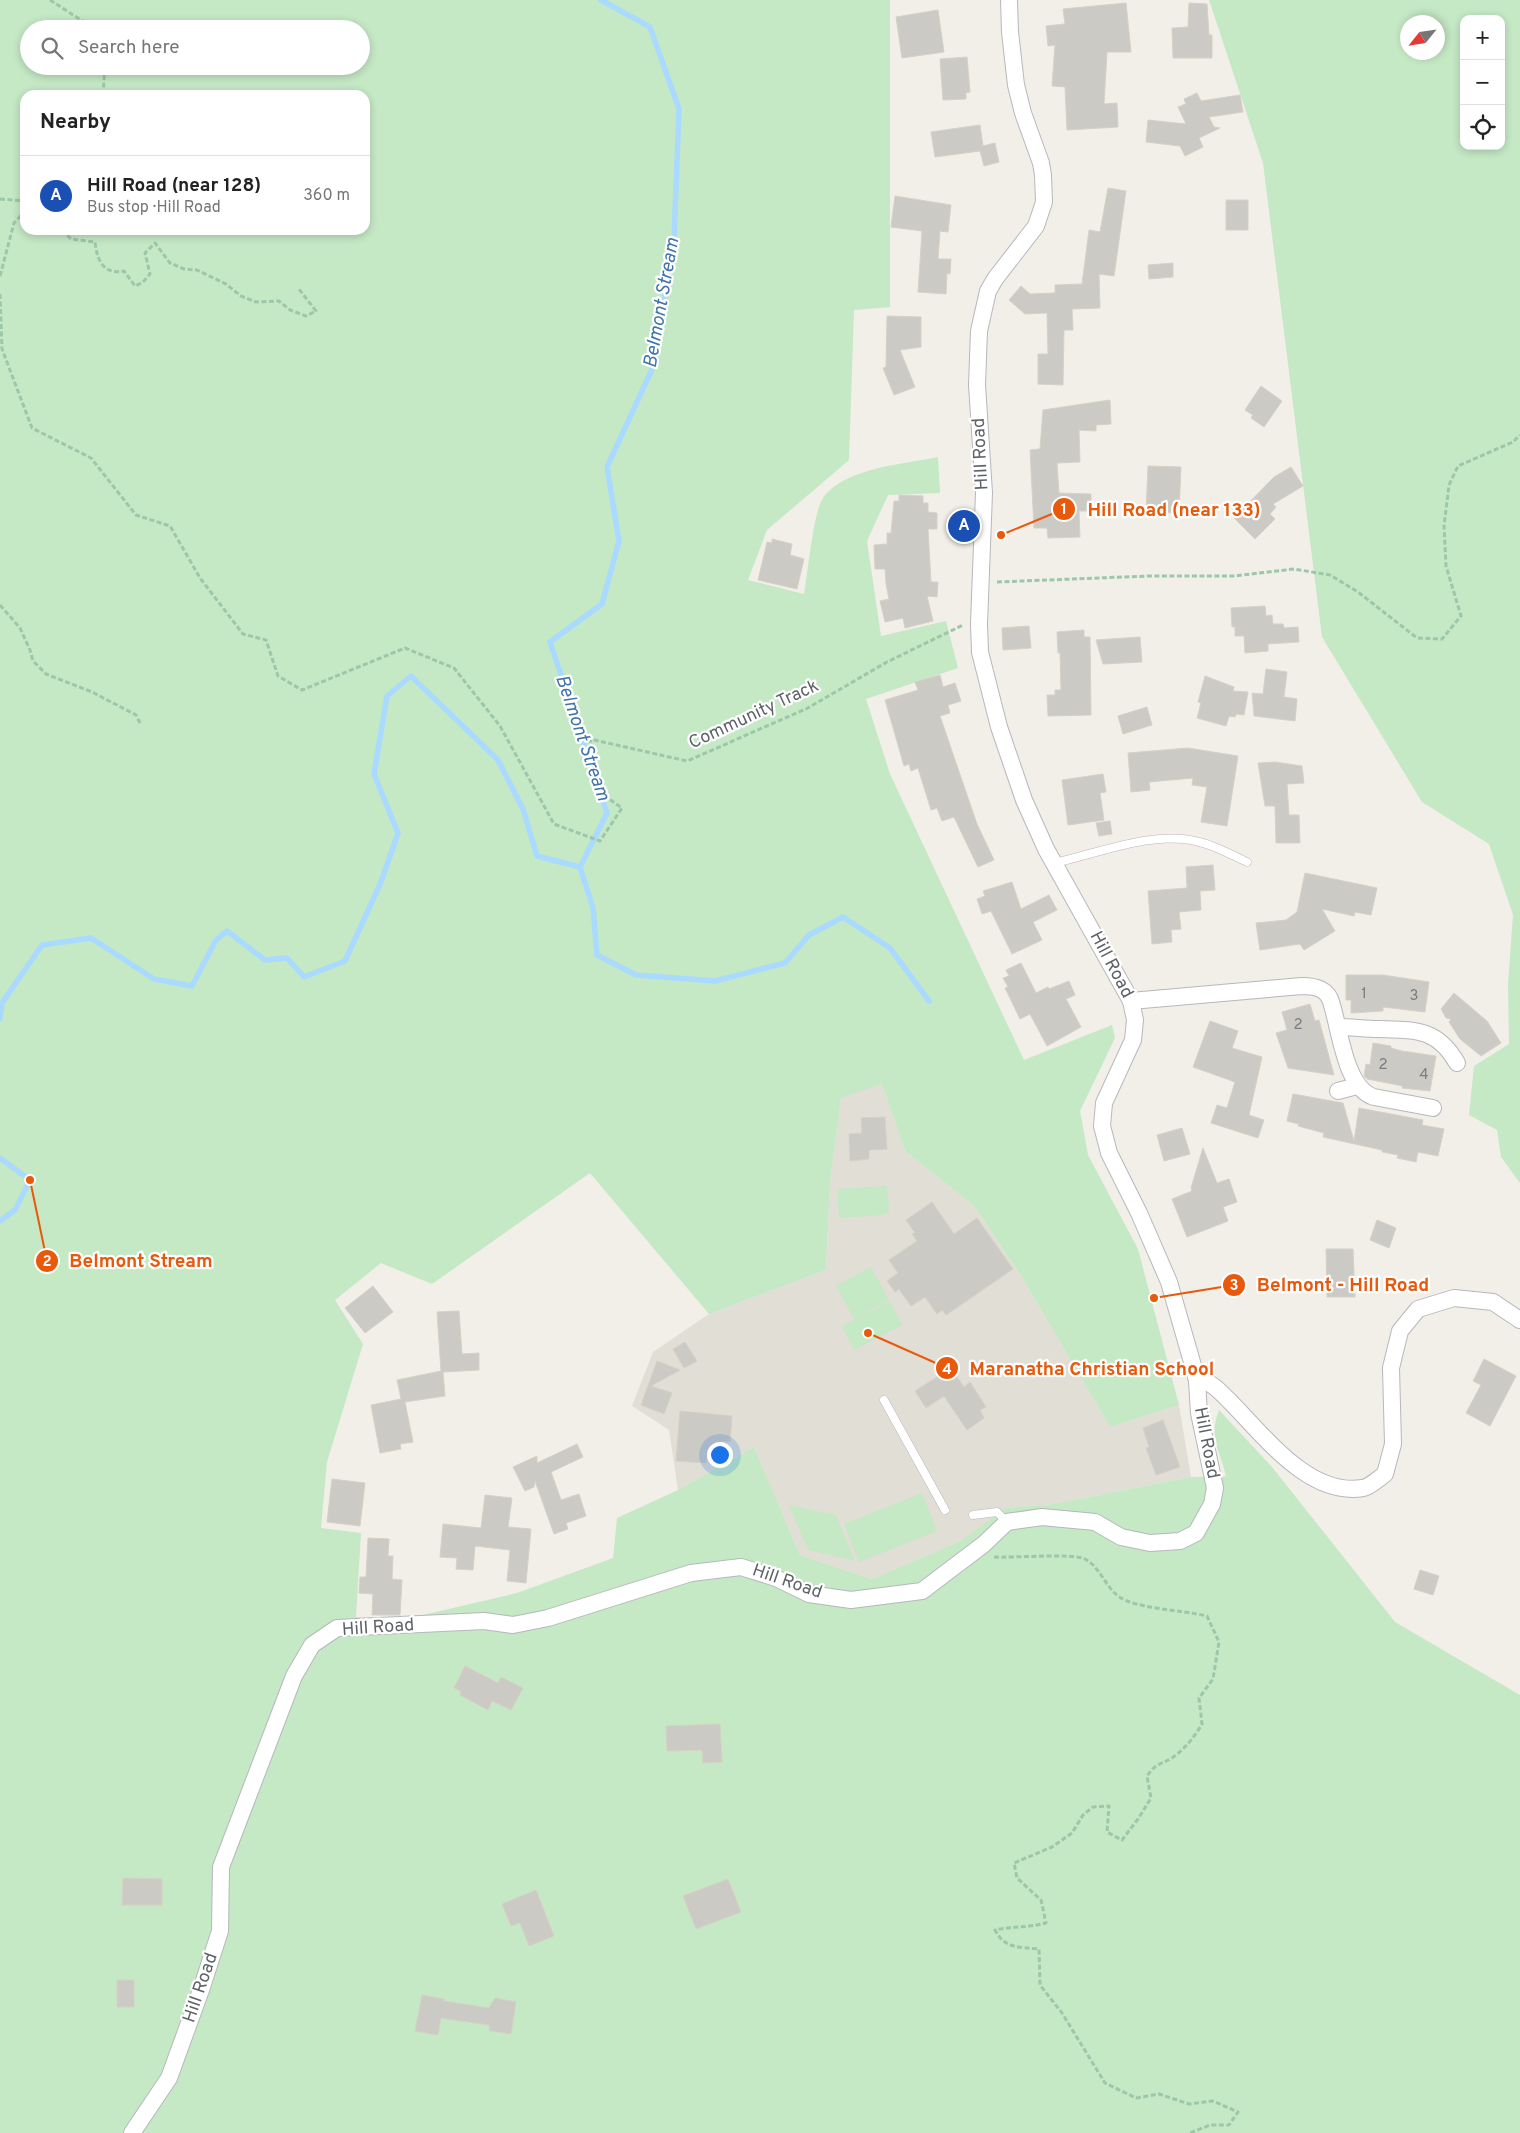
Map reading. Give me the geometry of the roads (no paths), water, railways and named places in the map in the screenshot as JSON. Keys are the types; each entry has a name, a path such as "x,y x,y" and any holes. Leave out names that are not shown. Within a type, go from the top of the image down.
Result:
{"street":[{"name":"Hill Road","path":"132,2133 169,2078 179,2052 220,1932 221,1867 294,1676 312,1645 337,1628 484,1622 513,1625 548,1618 691,1573 740,1567 776,1578 809,1594 850,1600 922,1591 984,1544 1007,1522 1042,1517 1095,1522 1121,1537 1150,1543 1180,1541 1196,1533 1212,1504 1215,1488 1199,1413 1197,1381 1169,1282 1147,1229 1109,1153 1103,1135 1101,1117 1104,1102 1133,1040 1135,1020 1131,1001 1046,849 1027,808 1006,752 985,677 978,624 984,493 977,385 980,331 988,291 994,279 1036,226 1044,202 1041,163 1022,113 1016,85 1010,32 1009,0"},
{"path":"1131,1001 1308,986 1322,989 1328,996 1357,1086 1367,1095 1433,1108"},
{"path":"1339,1027 1404,1029 1424,1032 1445,1046 1457,1063"},
{"path":"1338,1091 1357,1086"},
{"path":"1197,1381 1209,1383 1216,1388 1262,1435 1305,1473 1336,1488 1364,1488 1386,1474 1393,1444 1391,1368 1400,1331 1418,1310 1454,1298 1494,1302 1520,1320"}],"lane":[{"path":"1055,864 1145,841 1166,839 1183,839 1207,844 1247,862"},
{"path":"884,1400 945,1510"},
{"path":"973,1515 997,1512 1007,1522"}],"waterway":[{"name":"Belmont Stream","path":"0,1019 2,1003 42,945 91,938 154,979 192,986 216,940 227,931 265,960 287,958 304,977 345,961 381,882 398,833 374,774 387,696 411,676 498,760 523,809 537,856 580,867 607,813 550,642 602,604 619,541 607,467 654,365 674,239 679,109 650,27 601,0"},
{"path":"580,867 593,908 597,955 636,975 715,981 785,963 809,935 843,917 890,948 929,1001"},
{"name":"Belmont Stream","path":"0,1158 30,1180 15,1210 0,1221"}],"place":[{"name":"Hill Road (near 128)","path":"964,526"},
{"name":"Hill Road (near 133)","path":"1001,535"},
{"name":"Belmont Stream","path":"30,1180"},
{"name":"Belmont - Hill Road","path":"1154,1298"},
{"name":"Maranatha Christian School","path":"868,1333"}]}
